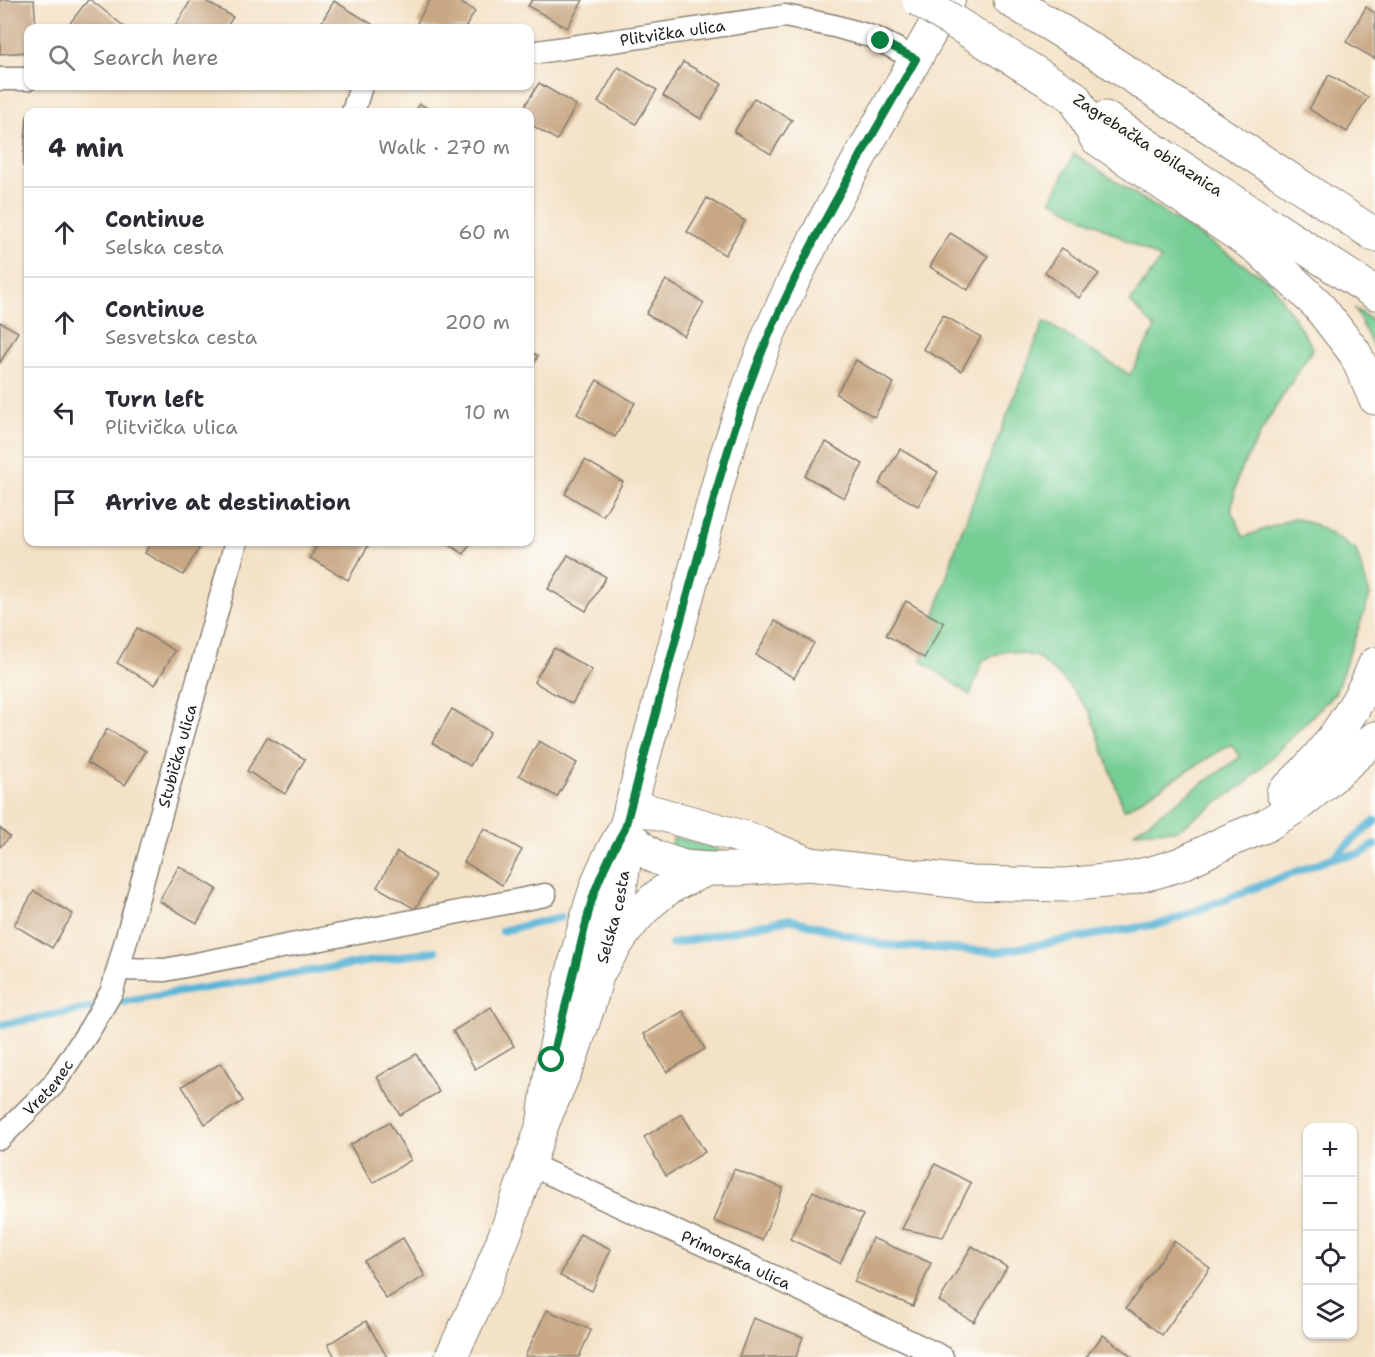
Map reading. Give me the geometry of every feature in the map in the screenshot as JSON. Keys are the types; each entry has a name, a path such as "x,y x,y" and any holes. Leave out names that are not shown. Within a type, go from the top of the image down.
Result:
{"highway":[{"name":"Zagrebačka obilaznica","path":"919,0 1074,97 1375,293"},
{"path":"1010,0 1097,53 1375,236"},
{"path":"1074,97 1096,138 1259,249 1317,304 1355,353 1375,398"},
{"path":"1230,840 1298,779 1322,753 1366,686 1375,664"},
{"path":"810,864 746,838 628,817 632,839 644,850 657,858 684,867 738,869 810,864 971,883 1066,885 1124,879 1181,864 1265,826 1295,807 1375,738"},
{"path":"599,971 616,943 650,903 681,881 708,869"}],"main road":[{"path":"628,817 716,491 749,386 769,334 826,217 949,0"},
{"name":"Selska cesta","path":"451,1357 484,1287 543,1123 572,1056 599,971 621,889 628,817"},
{"name":"Selska cesta","path":"543,1123 556,1041 591,903 598,880 628,817"}],"street":[{"name":"Plitvička ulica","path":"534,52 785,16 873,36 916,59"},
{"path":"0,79 24,79"},
{"path":"354,108 360,90"},
{"name":"Stubička ulica","path":"112,991 235,546"},
{"path":"119,969 165,970 545,895"},
{"name":"Vretenec","path":"0,1138 53,1085 112,991"},
{"name":"Primorska ulica","path":"529,1164 942,1357"}],"green space":[{"path":"1074,154 1271,282 1313,348 1269,418 1238,475 1231,510 1244,537 1294,518 1316,525 1356,550 1370,596 1335,693 1245,784 1177,830 1134,832 1240,757 1231,744 1124,810 1090,712 1064,680 1037,657 1006,650 983,660 970,695 921,660 958,540 1044,321 1130,375 1155,328 1130,302 1161,259 1051,200"},
{"path":"1355,309 1375,322 1375,351"},
{"path":"674,837 714,848 729,855 669,850"}],"building":[{"path":"0,0 34,0 36,24 24,24 24,52 0,54"},
{"path":"88,0 91,0 121,24 69,24"},
{"path":"191,0 204,0 233,17 229,24 176,24"},
{"path":"430,0 456,0 475,11 467,24 417,23"},
{"path":"532,0 583,0 567,28 528,6"},
{"path":"334,1 372,24 320,24"},
{"path":"1366,7 1375,13 1375,59 1346,42"},
{"path":"683,62 722,84 701,119 663,96"},
{"path":"618,67 657,90 636,124 598,102"},
{"path":"1329,75 1368,97 1347,132 1309,109"},
{"path":"539,83 576,105 557,140 534,126 534,108 523,108"},
{"path":"754,98 792,120 771,154 734,132"},
{"path":"707,198 745,221 725,255 687,232"},
{"path":"950,233 988,256 968,290 930,267"},
{"path":"1062,248 1099,274 1079,298 1045,272"},
{"path":"666,280 704,303 684,336 646,314"},
{"path":"943,315 981,337 961,371 923,349"},
{"path":"0,322 18,332 0,363"},
{"path":"856,360 894,383 874,417 836,394"},
{"path":"597,380 635,403 615,437 577,414"},
{"path":"826,442 863,464 844,498 805,476"},
{"path":"900,449 938,472 918,506 879,484"},
{"path":"585,460 623,482 603,516 565,494"},
{"path":"149,546 201,546 183,575 145,553"},
{"path":"317,546 368,546 348,580 310,558"},
{"path":"451,546 469,546 464,554"},
{"path":"568,555 606,577 586,611 548,589"},
{"path":"906,601 944,623 924,658 886,635"},
{"path":"775,621 814,643 794,678 756,655"},
{"path":"137,628 175,651 155,685 117,663"},
{"path":"554,648 592,670 572,704 534,682"},
{"path":"452,709 490,732 470,766 432,743"},
{"path":"107,729 146,751 125,785 87,763"},
{"path":"267,737 305,759 285,794 247,771"},
{"path":"539,741 577,763 557,797 519,775"},
{"path":"0,828 10,837 0,847"},
{"path":"484,828 522,850 502,885 464,862"},
{"path":"397,852 435,875 415,909 377,887"},
{"path":"179,866 217,889 197,923 159,901"},
{"path":"34,891 73,914 52,948 14,925"},
{"path":"491,1007 514,1046 475,1069 453,1031"},
{"path":"683,1011 705,1049 667,1072 644,1034"},
{"path":"416,1054 439,1092 400,1115 377,1077"},
{"path":"221,1063 243,1101 205,1124 182,1086"},
{"path":"682,1114 705,1152 666,1176 644,1137"},
{"path":"389,1122 411,1160 373,1183 350,1145"},
{"path":"935,1164 971,1183 943,1237 902,1229"},
{"path":"734,1169 783,1188 762,1240 714,1221"},
{"path":"813,1191 863,1215 840,1263 790,1239"},
{"path":"580,1234 611,1249 592,1291 560,1276"},
{"path":"403,1238 425,1276 386,1299 364,1261"},
{"path":"872,1238 931,1263 913,1306 854,1282"},
{"path":"1174,1241 1210,1268 1162,1335 1126,1308"},
{"path":"972,1246 1007,1267 974,1322 939,1301"},
{"path":"547,1310 591,1330 579,1357 525,1356"},
{"path":"753,1318 803,1337 796,1357 739,1357"},
{"path":"366,1321 387,1357 335,1357 328,1344"},
{"path":"1103,1335 1132,1357 1086,1357"}],"waterway":[{"path":"672,944 789,919 884,945 997,952 1164,923 1332,858 1375,821"},
{"path":"1333,858 1360,854 1375,845"},
{"path":"502,931 561,917"},
{"path":"0,1025 142,998 435,951"}],"route":[{"path":"552,1060 591,903 598,880 625,828 725,458 749,386 769,334 826,217 916,59 881,41"}]}
